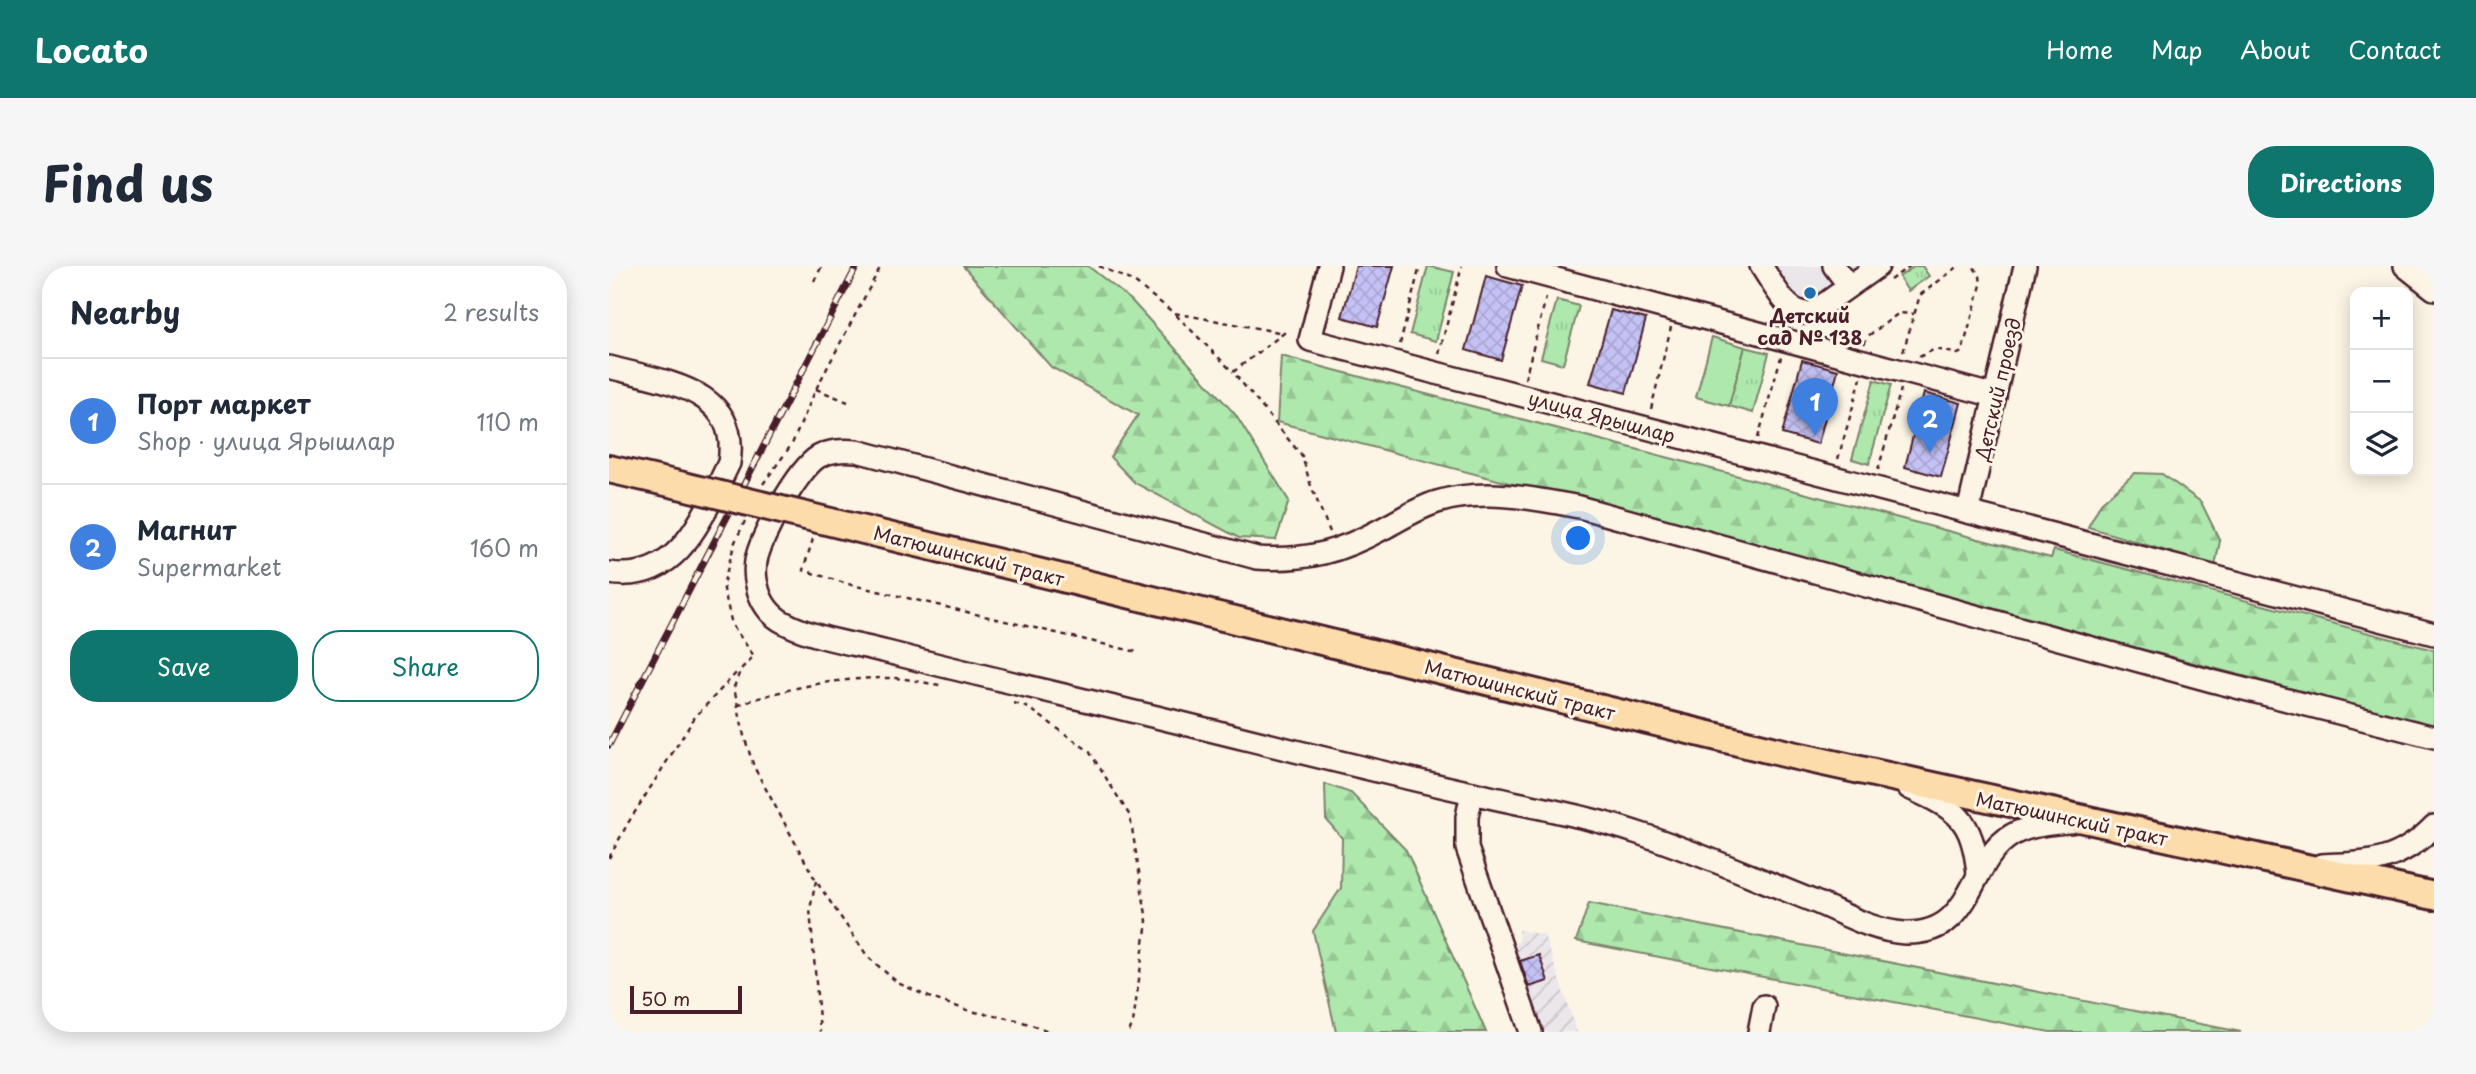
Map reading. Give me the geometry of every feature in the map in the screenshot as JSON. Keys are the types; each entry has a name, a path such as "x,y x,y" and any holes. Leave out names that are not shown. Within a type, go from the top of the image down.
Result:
{"main road":[{"name":"Матюшинский тракт","path":"609,469 1875,774 2434,896"}],"street":[{"name":"улица Ярышлар","path":"1329,266 1310,340 2434,634"},
{"path":"1508,266 1995,396"},
{"path":"1834,266 1849,286"},
{"path":"1764,267 1795,312 1803,314 1814,312 1878,266"},
{"path":"2405,266 2434,289"},
{"name":"Детский проезд","path":"1968,512 1995,396 2019,272"},
{"path":"1783,339 1795,312"},
{"path":"609,367 697,393 714,404 725,418 732,449 729,463 683,547 671,559 655,568 637,573 609,573"},
{"path":"1875,774 1940,802 1955,813 1972,836 1978,873 1976,884 1966,902 1955,914 1941,923 1910,933 1890,931 1861,923 1747,874 1638,832 809,632 785,623 772,614 757,589 756,559 796,479 816,459 841,450 857,451 1257,558 1308,557 1337,551 1436,502 1481,495 1537,499 1579,507 2225,684 2434,737"},
{"path":"1472,793 1467,817 1467,848 1531,1032"},
{"path":"1978,873 1996,848 2019,831 2081,820"},
{"path":"2294,867 2363,863 2393,857 2409,848 2434,826"},
{"path":"1759,1032 1764,1006"}],"path":[{"path":"814,281 822,266"},
{"path":"758,494 763,482 792,443 816,389 881,266"},
{"path":"1100,266 1134,282 1174,313 1233,372 1302,456 1337,551"},
{"path":"1395,362 1420,266"},
{"path":"1434,373 1462,266"},
{"path":"1874,488 1914,314 1922,293 1959,266"},
{"path":"1902,371 1933,349 1958,354 1962,352 1981,285 1980,276 1973,266"},
{"path":"1521,395 1552,278"},
{"path":"1647,428 1675,311"},
{"path":"1174,313 1284,333 1233,372"},
{"path":"1833,477 1863,361 1865,341 1871,333 1899,313 1914,314"},
{"path":"1753,456 1783,339"},
{"path":"816,389 848,402"},
{"path":"609,858 695,717 754,656 732,625 723,585 734,542 746,518"},
{"path":"814,518 803,570 848,584 1137,652"},
{"path":"741,668 734,687 754,767 816,881 868,957 898,984 931,998 1052,1032"},
{"path":"738,705 772,692 888,677 943,686"},
{"path":"1005,701 1030,708 1089,751 1130,816 1147,921 1133,1023 1129,1032"},
{"path":"816,881 810,909 820,1032"}],"shaded area":[{"name":"Детский сад № 138","path":"1748,266 1890,266 1802,328 1786,319"},
{"path":"1518,930 1544,935 1577,1032 1543,1032 1513,944 1519,942"}],"green space":[{"path":"963,266 1088,266 1131,300 1235,414 1289,501 1276,540 1239,538 1135,483 1110,457 1138,415 1051,367"},
{"path":"1428,266 1454,272 1436,341 1410,334"},
{"path":"1915,266 1922,266 1929,276 1908,291 1899,277"},
{"path":"1557,300 1579,306 1563,364 1541,358"},
{"path":"1712,337 1745,347 1729,406 1696,397"},
{"path":"1745,347 1769,353 1753,413 1729,406"},
{"path":"1281,356 2051,558 2054,550 2434,650 2434,726 1277,422"},
{"path":"1874,380 1891,385 1869,464 1852,459"},
{"path":"2135,473 2162,474 2201,502 2220,541 2215,566 2088,527 2101,503"},
{"path":"1325,784 1351,793 1406,850 1486,1032 1336,1032 1313,931 1341,888 1342,838 1326,819"},
{"path":"1589,903 2241,1032 2050,1032 1576,941"}],"building":[{"path":"1356,266 1394,266 1377,327 1342,317"},
{"path":"1486,276 1522,286 1501,360 1466,350"},
{"path":"1611,310 1646,319 1626,393 1590,383"},
{"path":"1802,360 1838,370 1818,444 1782,434"},
{"path":"1924,393 1961,403 1941,477 1905,467"},
{"path":"1539,955 1548,981 1529,987 1520,961"}],"railway":[{"path":"609,745 857,266"}],"place":[{"name":"Детский сад № 138","path":"1810,293"},
{"name":"Порт маркет","path":"1815,436"},
{"name":"Магнит","path":"1930,453"}]}
